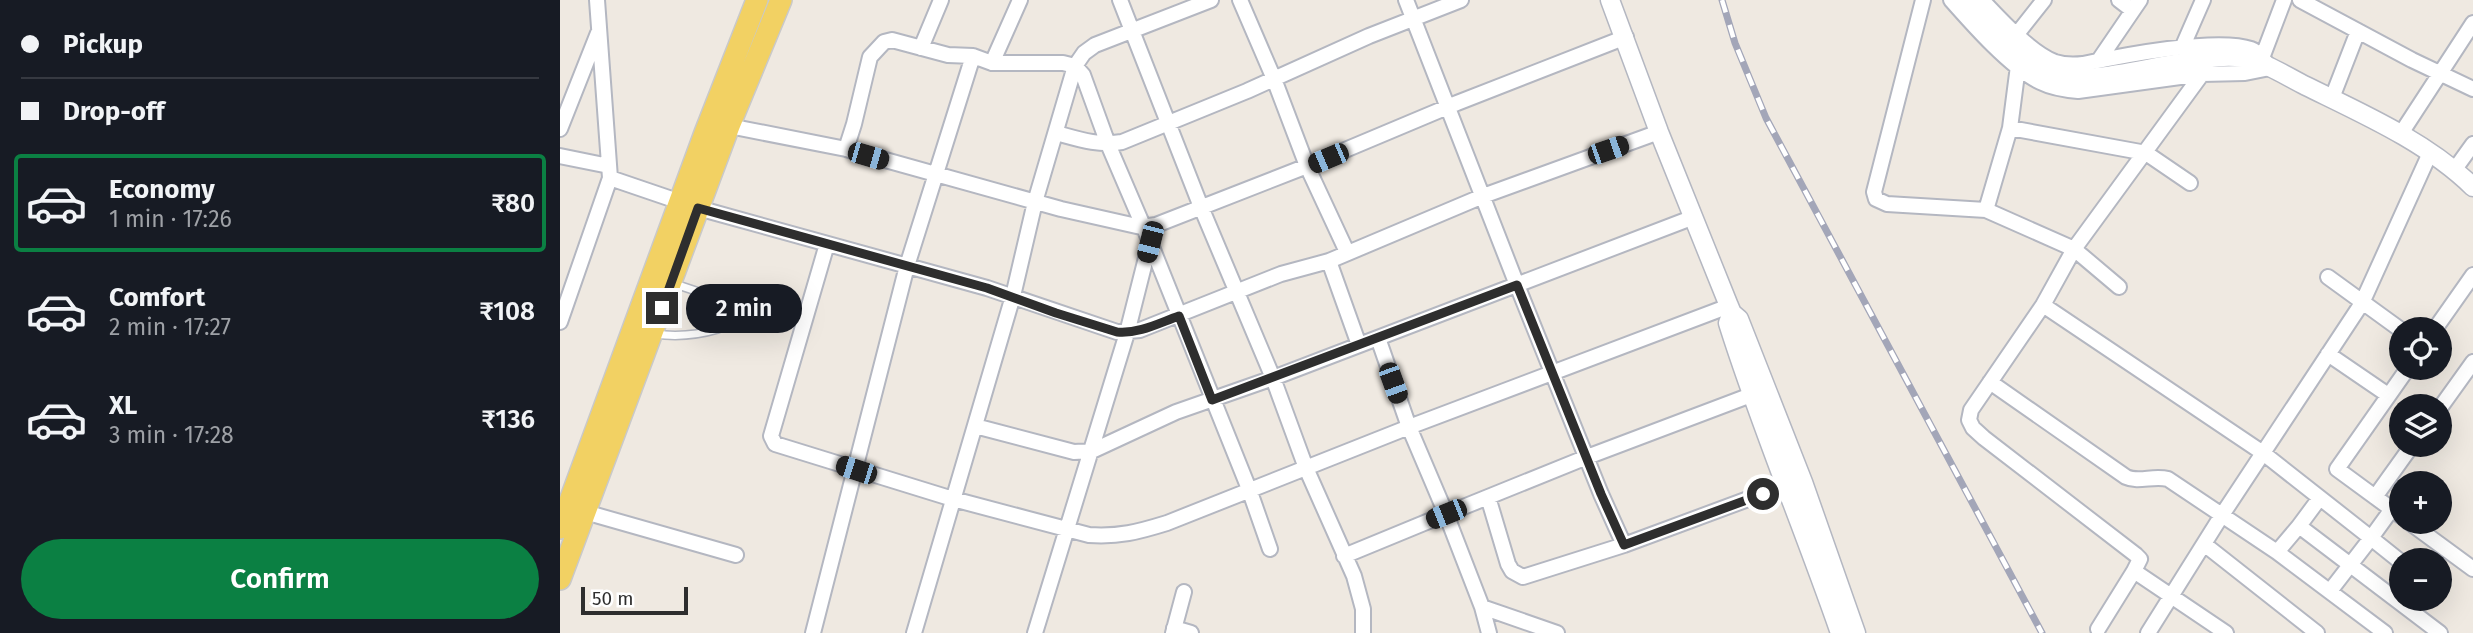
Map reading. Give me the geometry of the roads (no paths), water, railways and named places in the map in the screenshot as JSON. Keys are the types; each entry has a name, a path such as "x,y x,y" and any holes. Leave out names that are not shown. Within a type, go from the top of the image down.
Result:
{"main road":[{"path":"560,579 672,282 705,133 757,0"},
{"path":"561,520 689,205 729,126 781,0"}],"street":[{"path":"560,322 565,293 610,172 597,0"},
{"path":"921,48 941,0"},
{"path":"992,63 1020,0"},
{"path":"1120,0 1200,207 1273,378 1306,468 1354,576 1363,609 1363,633"},
{"path":"914,633 1013,296 1035,202 1075,66 1084,53 1095,45 1211,0"},
{"path":"1240,0 1307,166 1347,253"},
{"path":"1406,0 1517,285 1624,545"},
{"path":"1056,133 1094,143 1122,142 1461,0"},
{"path":"1610,0 1730,310 1739,318 1803,482 1856,633"},
{"path":"1923,0 1874,186 1876,198 1887,204 1986,210 2074,249 2119,287"},
{"path":"1951,0 1982,34 2040,82 2059,89 2078,91 2202,74 2245,73 2266,63 2284,0"},
{"path":"1966,0 2015,50 2043,72 2057,77 2084,78 2227,57 2241,57 2266,63 2400,135 2455,169 2473,187"},
{"path":"1982,0 2017,34 2053,61 2067,65 2217,45 2254,50 2266,63"},
{"path":"2017,34 2044,0"},
{"path":"2099,60 2136,5 2119,0"},
{"path":"2182,48 2203,0"},
{"path":"2300,0 2473,89"},
{"path":"2400,135 2473,23"},
{"path":"560,129 599,29"},
{"path":"2332,98 2358,32"},
{"path":"729,126 846,149 936,176 1141,227 1156,225 1307,166 1626,37"},
{"path":"846,149 870,57 884,42 892,40 992,63 1063,63 1075,66 1083,75 1141,227 1150,242 1249,489 1270,550"},
{"path":"813,633 907,266 973,57"},
{"path":"1986,210 2010,128 2018,66"},
{"path":"2098,629 2140,559 2049,490 1973,428 1969,420 1972,410 1990,382 2043,305 2074,249 2202,74"},
{"path":"2010,128 2146,153 2190,183"},
{"path":"560,156 610,172 689,205 1013,296 1056,313 1127,333 1179,316 1281,274 1329,261 1483,196 1659,132"},
{"path":"2455,169 2473,144"},
{"path":"2148,633 2361,303 2430,153"},
{"path":"975,426 1074,452 1092,451 1176,412 1273,378 1694,217"},
{"path":"1035,633 1127,333 1150,242"},
{"path":"827,244 771,436 775,444 953,499 1089,535 1111,537 1167,523 1409,427 1730,310"},
{"path":"1329,261 1359,345"},
{"path":"2443,317 2473,275"},
{"path":"2328,277 2389,322"},
{"path":"2043,305 2263,453 2389,552"},
{"path":"1730,310 1728,323 1751,395 1840,633"},
{"path":"1378,338 1409,427 1482,607 1489,633"},
{"path":"2328,354 2388,395"},
{"path":"2450,394 2473,362"},
{"path":"2389,507 2337,469 2399,380"},
{"path":"1990,382 2126,477 2132,480 2154,477 2168,479 2277,552 2385,633"},
{"path":"1344,556 1587,457 1751,395"},
{"path":"2375,497 2404,457"},
{"path":"1488,498 1508,564 1517,575 1523,577 1624,545 1786,485"},
{"path":"2277,552 2319,499"},
{"path":"585,512 736,555"},
{"path":"2330,591 2371,538 2389,521"},
{"path":"2299,526 2440,633"},
{"path":"2425,534 2473,569"},
{"path":"2204,544 2317,633"},
{"path":"2134,571 2226,633"},
{"path":"1184,592 1173,631 1191,633"},
{"path":"1482,607 1557,633"}],"lane":[{"path":"652,334 701,334 718,329 724,318 721,303 715,297 672,282"}],"railway":[{"path":"1722,0 1735,43 1766,118 2042,633"}]}
